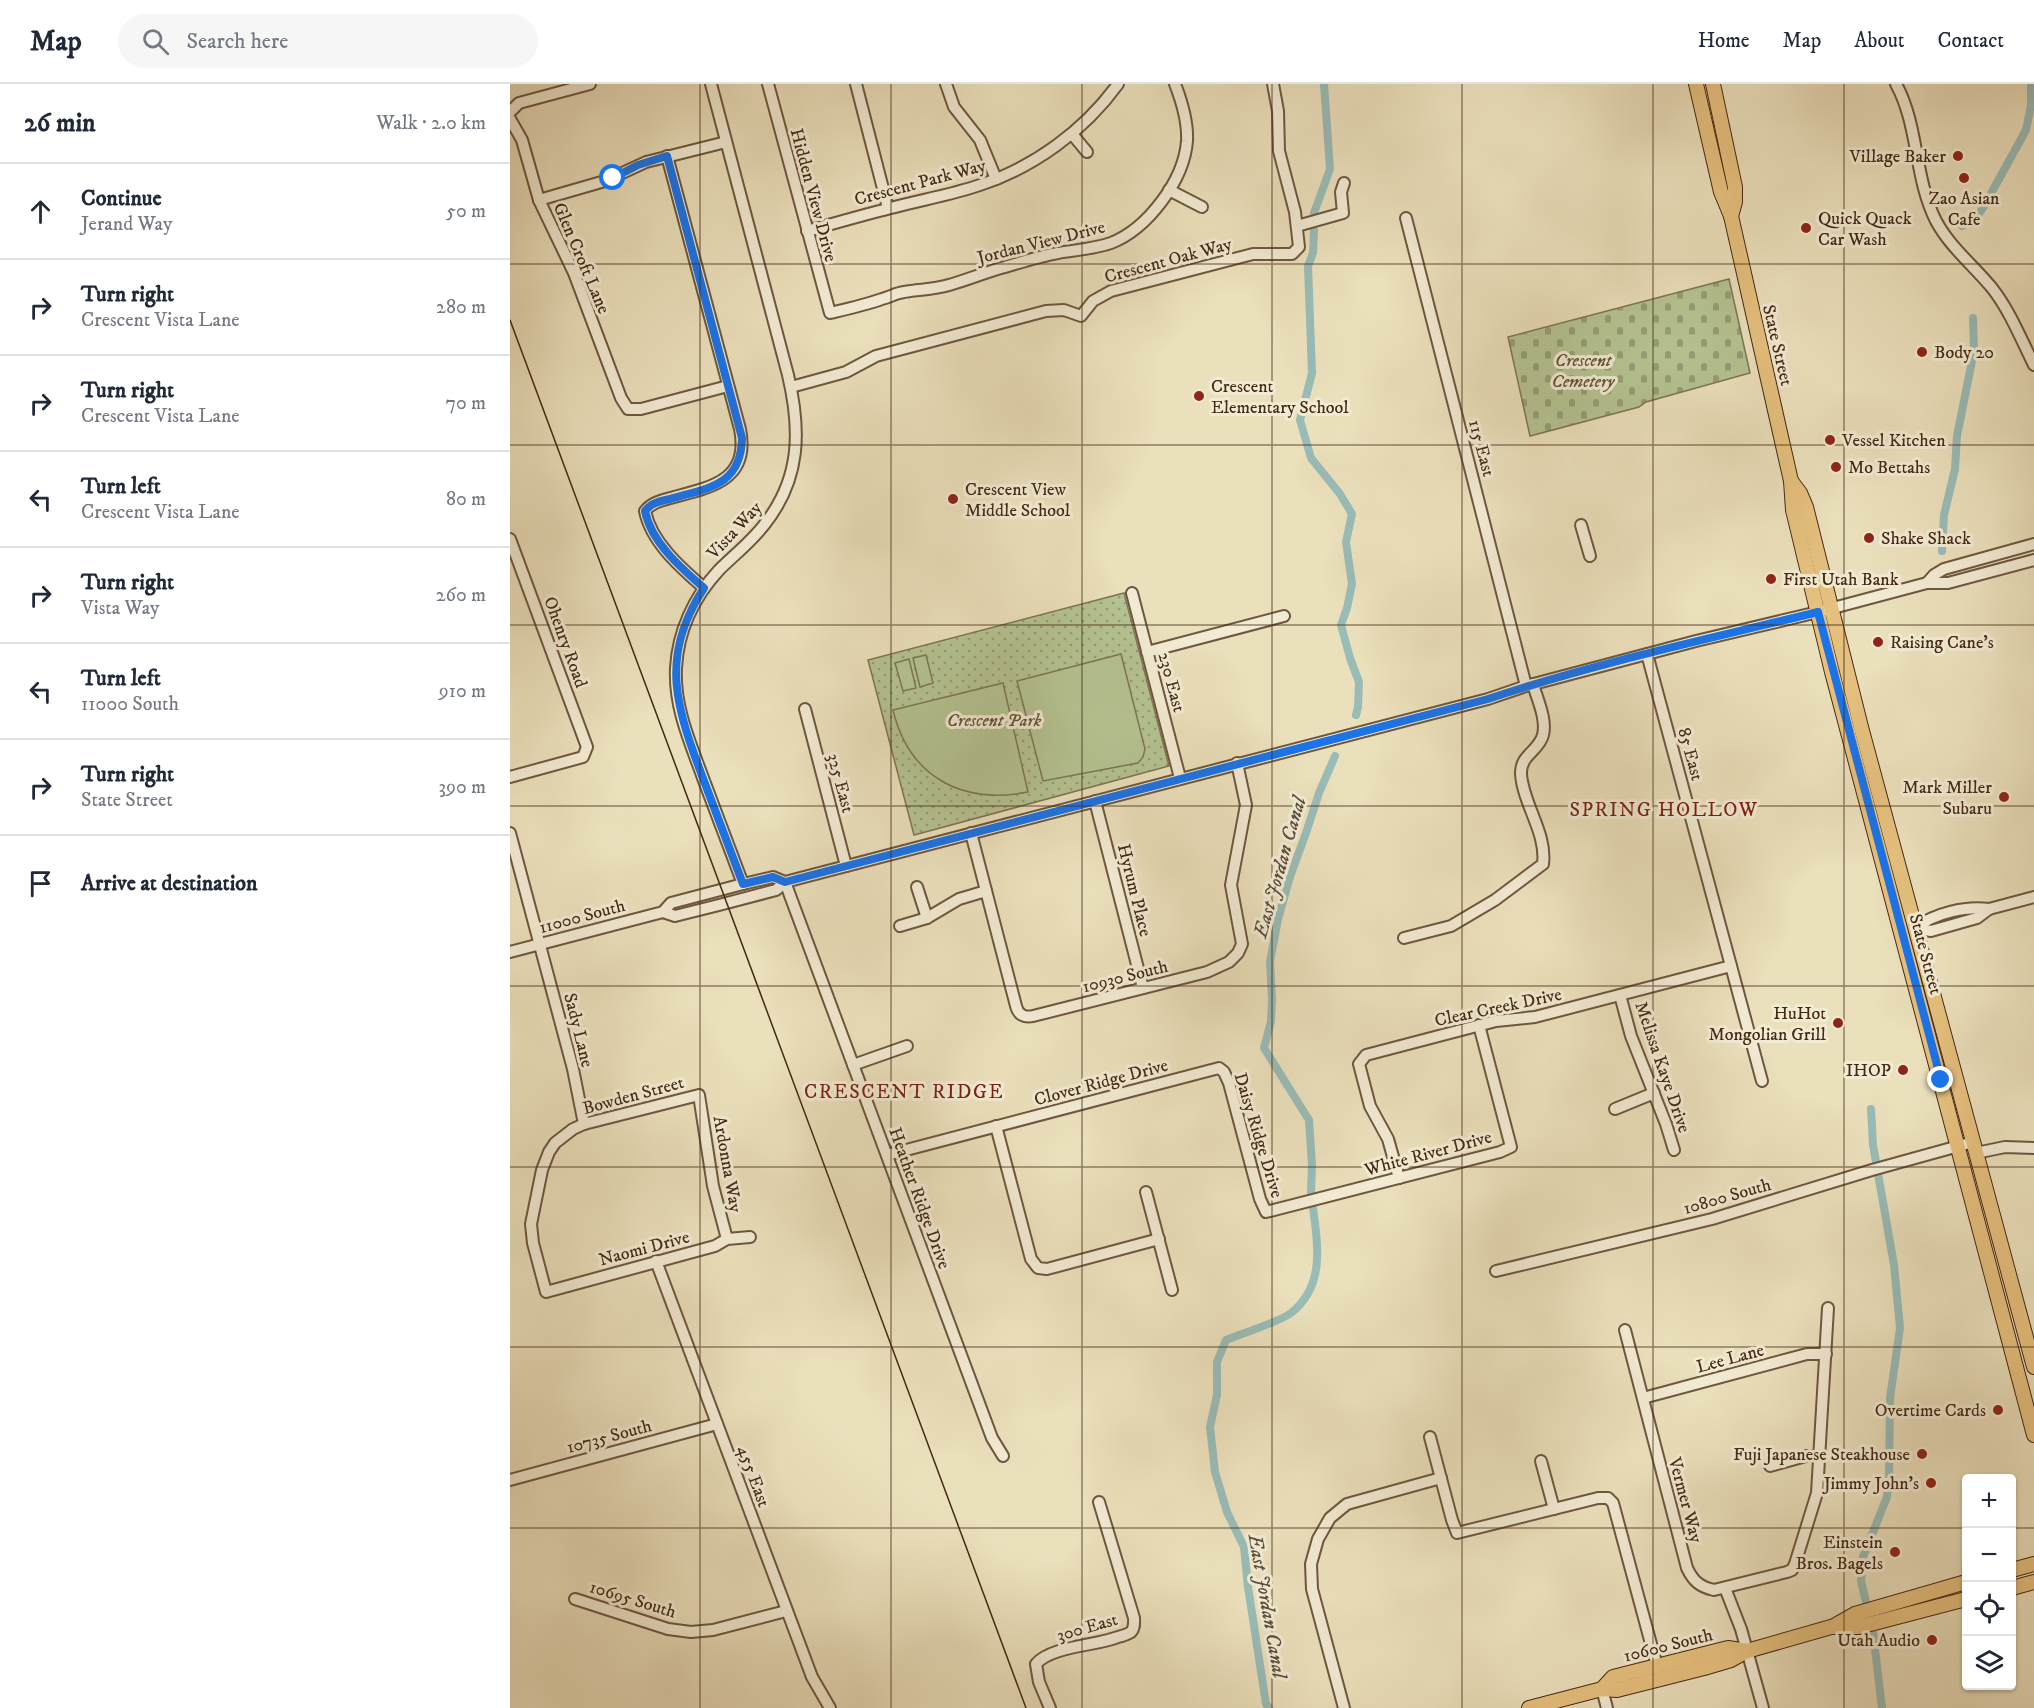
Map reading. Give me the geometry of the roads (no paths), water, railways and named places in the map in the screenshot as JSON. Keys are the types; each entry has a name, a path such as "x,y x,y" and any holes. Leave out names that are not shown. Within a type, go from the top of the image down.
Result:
{"main road":[{"name":"State Street","path":"1696,84 1723,198 1731,216 1791,481 1793,510 1915,928 1969,1151 1974,1206 2034,1435"},
{"name":"State Street","path":"1713,84 1736,194 1731,216"},
{"name":"State Street","path":"1824,610 1930,1039 1969,1151 2034,1366"},
{"path":"1974,1206 1979,1207 1985,1213 2009,1302 2024,1332"},
{"path":"2016,1569 2034,1564"},
{"path":"2016,1587 2034,1582"},
{"name":"10600 South","path":"1529,1708 1602,1689 1617,1690 1731,1660 1747,1651 1831,1627 1855,1614 1962,1583"},
{"path":"1875,1622 1888,1612 1923,1603 1928,1594"},
{"name":"10600 South","path":"1831,1627 1859,1627 1962,1600"},
{"name":"10600 South","path":"1602,1689 1613,1677 1728,1648 1747,1651"}],"street":[{"path":"510,112 519,103 590,84"},
{"name":"Vista Way","path":"711,84 791,387 797,438 792,472 784,494 763,526 704,588 686,621 679,645 676,678 678,700 686,732 743,884"},
{"name":"Hidden View Drive","path":"768,84 830,313"},
{"path":"856,84 888,208"},
{"path":"946,84 954,107 980,140 996,179"},
{"name":"Crescent Park Way","path":"807,231 888,208 957,192 996,179 1028,164 1072,134 1099,108 1118,84"},
{"name":"Jordan View Drive","path":"830,313 903,292 933,289 1046,256 1111,243 1135,230 1147,219 1169,190 1181,165 1187,143 1185,115 1175,84"},
{"name":"Crescent Oak Way","path":"791,387 842,374 876,356 1046,311 1064,310 1081,316 1098,297 1134,285 1253,254 1292,254 1299,247 1297,226 1279,151 1278,111 1273,84"},
{"path":"1896,84 1906,107 1926,192 1936,221 1952,245 2000,299 2034,365"},
{"name":"Glen Croft Lane","path":"510,119 524,147 539,200 574,273 621,398 628,410 641,409 728,386"},
{"path":"1072,134 1087,152"},
{"path":"539,200 605,182 638,165 726,141"},
{"path":"667,156 742,438 741,456 724,481 715,486 657,502 645,511 650,528 669,555 704,588"},
{"path":"1297,226 1343,213 1341,192 1344,183"},
{"path":"1169,190 1202,207"},
{"name":"115 East","path":"1404,938 1451,926 1495,900 1544,864 1540,838 1521,776 1526,755 1540,741 1543,734 1543,719 1530,685 1406,218"},
{"path":"1581,525 1590,556"},
{"name":"Ohenry Road","path":"510,539 586,744 583,757 510,777"},
{"name":"11000 South","path":"1927,583 1938,572 1951,566 2034,544"},
{"name":"11000 South","path":"510,952 663,912 675,916 719,905 776,890 785,882 1488,699 1530,685 1647,654 1927,583 1948,583 2034,560"},
{"name":"230 East","path":"1132,593 1180,778"},
{"path":"1147,652 1284,616"},
{"name":"85 East","path":"1647,654 1762,1081"},
{"name":"325 East","path":"805,709 846,866"},
{"name":"10930 South","path":"986,891 1016,1006 1021,1014 1030,1017 1215,969 1234,957 1240,949 1242,938 1231,894 1231,877 1246,805 1237,763"},
{"name":"Hyrum Place","path":"1095,801 1143,988"},
{"name":"Sady Lane","path":"510,833 573,1069 584,1124"},
{"path":"900,926 927,918 959,899 986,891 971,833"},
{"name":"11000 South","path":"663,912 671,903 743,884 773,877 785,882"},
{"name":"Heather Ridge Drive","path":"785,882 992,1438 1003,1456"},
{"path":"917,887 927,918"},
{"path":"1915,928 1931,931 1977,918 1989,909 2034,897"},
{"name":"Clear Creek Drive","path":"1399,1178 1388,1138 1370,1106 1359,1064 1360,1060 1369,1054 1502,1019 1529,1019 1731,966"},
{"name":"Melissa Kaye Drive","path":"1620,995 1631,1036 1674,1150"},
{"name":"White River Drive","path":"1266,1212 1500,1152 1510,1147 1479,1025"},
{"path":"853,1065 907,1046"},
{"name":"Clover Ridge Drive","path":"886,1155 1219,1068"},
{"name":"Daisy Ridge Drive","path":"1219,1068 1224,1072 1229,1083 1260,1199 1266,1212"},
{"path":"1615,1109 1654,1093"},
{"name":"Bowden Street","path":"546,1292 533,1243 531,1224 542,1170 555,1143 584,1124 699,1095"},
{"name":"Ardonna Way","path":"699,1095 712,1186 727,1239"},
{"path":"996,1126 1031,1259 1038,1268 1047,1269 1159,1239"},
{"name":"10800 South","path":"1496,1271 1712,1219 1877,1168 1969,1151 1998,1155 2013,1147 2034,1148"},
{"path":"1146,1192 1172,1290"},
{"name":"Naomi Drive","path":"546,1292 715,1246 727,1239 750,1237"},
{"name":"455 East","path":"656,1261 786,1611 812,1677 827,1704"},
{"path":"1763,1708 1747,1651 1725,1588 1792,1570 1817,1493 1828,1308"},
{"name":"Vermer Way","path":"1625,1330 1687,1568 1697,1584 1714,1590 1725,1588"},
{"name":"Lee Lane","path":"1643,1398 1807,1354 1826,1354"},
{"name":"10735 South","path":"510,1480 717,1424"},
{"path":"1430,1437 1457,1533 1598,1498 1608,1498 1613,1503 1656,1666"},
{"path":"1770,1466 1806,1456 1820,1456"},
{"path":"1541,1461 1554,1509"},
{"path":"1344,1708 1312,1589 1311,1564 1318,1539 1330,1518 1347,1504 1441,1478"},
{"name":"300 East","path":"1050,1708 1037,1671 1036,1664 1040,1660 1062,1651 1113,1639 1130,1632 1134,1626 1134,1618 1099,1502"},
{"name":"10695 South","path":"575,1599 668,1629 691,1632 713,1630 786,1611"},
{"path":"1602,1689 1607,1708"}],"waterway":[{"name":"East Jordan Canal","path":"1314,213 1330,169 1324,84"},
{"path":"1962,226 1978,215 1983,208 2026,130 2031,105 2031,84"},
{"name":"East Jordan Canal","path":"1314,230 1313,253 1308,266 1312,373 1300,420 1311,458 1340,494 1352,514 1346,542 1352,584 1341,625 1359,682 1356,715"},
{"path":"1942,551 1944,515 1955,469 1957,436 1974,351 1973,318"},
{"name":"East Jordan Canal","path":"1311,1193 1309,1120 1264,1048 1271,1021 1270,962 1278,919 1319,793 1335,756"},
{"path":"1866,1602 1861,1581 1863,1557 1887,1497 1890,1398 1900,1328 1894,1265 1873,1145 1871,1109"},
{"name":"East Jordan Canal","path":"1269,1708 1266,1704 1244,1547 1227,1512 1215,1472 1210,1427 1217,1395 1217,1362 1226,1340 1286,1316 1302,1302 1309,1291 1317,1265 1313,1208"},
{"path":"1873,1632 1882,1708"}],"tram line":[{"path":"510,320 1026,1708"}],"place":[{"name":"Village Baker","path":"1958,156"},
{"name":"Zao Asian Cafe","path":"1964,178"},
{"name":"Quick Quack Car Wash","path":"1806,228"},
{"name":"Body 20","path":"1922,352"},
{"name":"Crescent Elementary School","path":"1199,396"},
{"name":"Vessel Kitchen","path":"1830,440"},
{"name":"Mo Bettahs","path":"1836,467"},
{"name":"Crescent View Middle School","path":"953,499"},
{"name":"Shake Shack","path":"1869,538"},
{"name":"First Utah Bank","path":"1771,579"},
{"name":"Raising Cane's","path":"1878,642"},
{"name":"Mark Miller Subaru","path":"2004,797"},
{"name":"HuHot Mongolian Grill","path":"1838,1023"},
{"name":"IHOP","path":"1903,1070"},
{"name":"Overtime Cards","path":"1998,1410"},
{"name":"Fuji Japanese Steakhouse","path":"1922,1454"},
{"name":"Jimmy John's","path":"1931,1483"},
{"name":"Einstein Bros. Bagels","path":"1895,1552"},
{"name":"Utah Audio","path":"1932,1640"}],"district":[{"name":"SPRING HOLLOW","path":"1664,809"},
{"name":"CRESCENT RIDGE","path":"904,1091"}],"park label":[{"name":"Crescent Cemetery","path":"1583,370"},
{"name":"Crescent Park","path":"994,720"}]}
